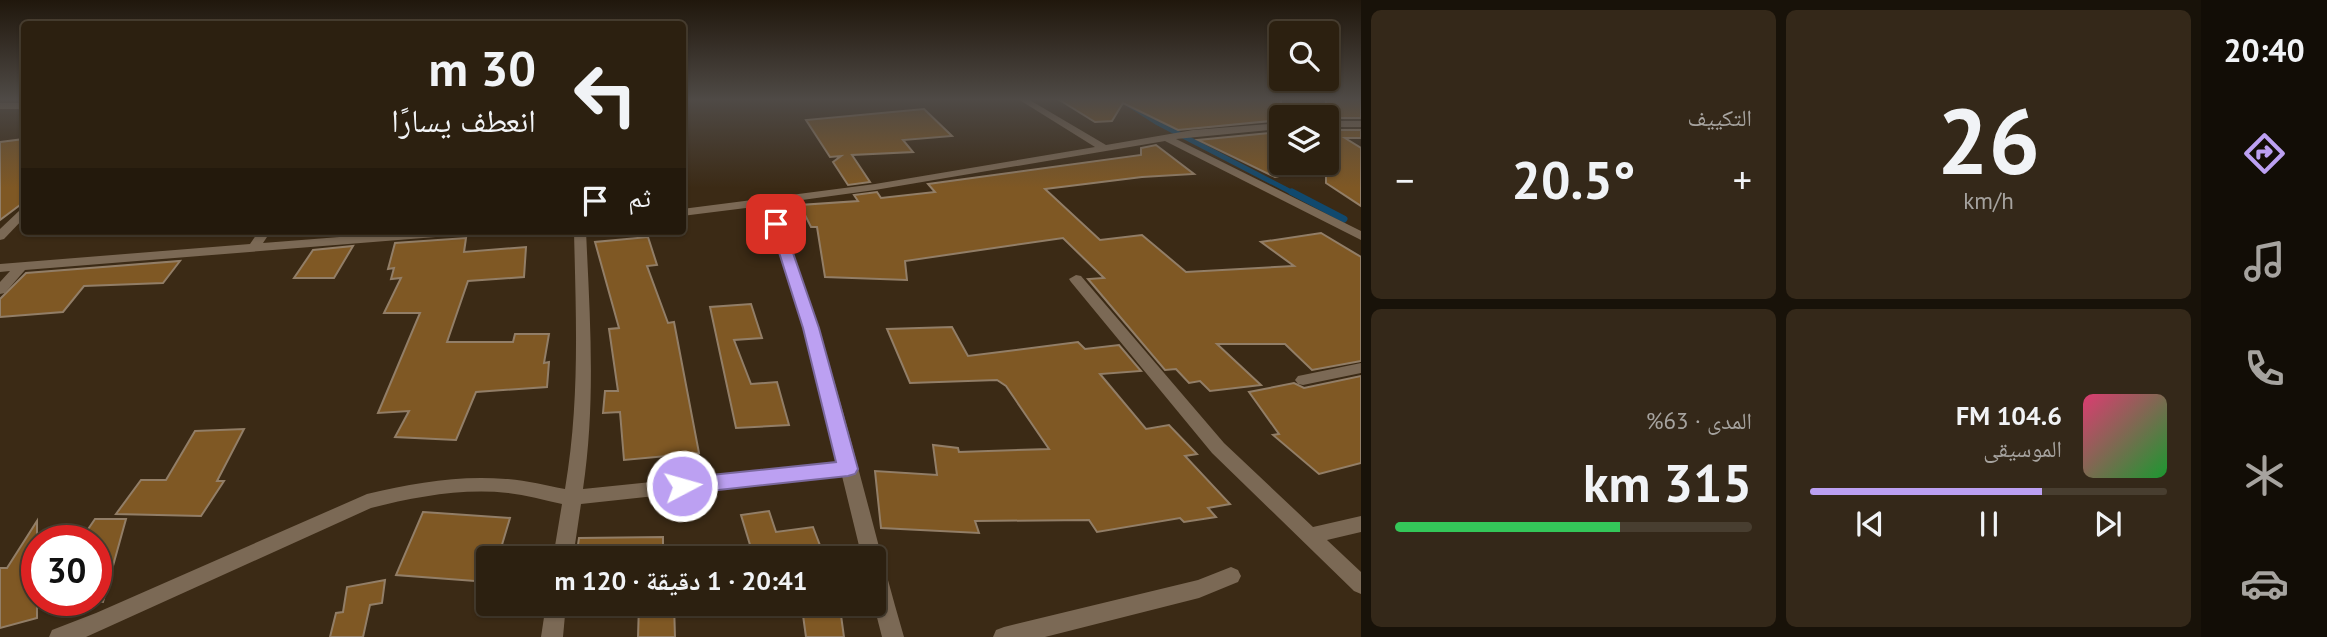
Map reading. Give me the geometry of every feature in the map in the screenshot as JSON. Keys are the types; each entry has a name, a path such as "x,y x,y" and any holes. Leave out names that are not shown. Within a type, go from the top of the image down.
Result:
{"street":[{"path":"1072,129 1106,149"},
{"path":"686,213 767,203 1188,134 1249,129"},
{"path":"1167,138 1361,236"},
{"path":"767,203 790,257 869,546"},
{"path":"0,236 21,215"},
{"path":"1342,227 1361,227"},
{"path":"255,246 262,235"},
{"path":"0,268 388,235"},
{"path":"565,546 581,443 585,365 580,235"},
{"path":"0,290 21,267"},
{"path":"1076,278 1218,448 1361,585"},
{"path":"1303,380 1361,368"},
{"path":"60,637 102,621 367,501 412,490 507,486 571,498 848,469"},
{"path":"1310,536 1361,524"},
{"path":"1004,637 1199,589 1230,576"},
{"path":"886,614 892,637"},
{"path":"552,637 555,616"}],"building":[{"path":"812,129 944,129 952,136 903,140 913,152 852,155 870,182 848,185 833,162 841,156 830,157"},
{"path":"1339,130 1361,130 1361,138 1345,138 1361,148 1361,206 1326,183 1326,175 1339,175"},
{"path":"1269,133 1269,174 1198,140"},
{"path":"21,139 21,204 0,220 0,142"},
{"path":"1156,145 1194,174 1142,177 1045,189 1100,240 1142,235 1186,272 1294,266 1261,242 1321,233 1361,257 1361,361 1312,370 1285,344 1217,344 1261,385 1210,391 1200,381 1189,383 1176,369 1165,370 1088,279 1104,278 1063,238 905,261 907,280 825,277 817,227 811,227 800,205 858,201 854,195 877,192 881,198 935,192 928,184 1141,155 1141,148"},
{"path":"648,237 657,265 647,266 668,323 674,322 699,453 624,460 620,412 603,413 605,391 618,391 609,329 619,328 595,242"},
{"path":"466,238 464,252 526,247 524,277 468,281 447,342 513,342 515,334 549,334 544,363 549,362 547,387 476,392 456,440 395,437 409,411 378,413 420,313 384,313 401,278 391,279 394,268 388,269 395,243"},
{"path":"353,246 334,278 294,278 313,250"},
{"path":"180,261 163,283 84,286 63,312 0,317 0,299 26,273"},
{"path":"751,304 762,338 734,340 751,384 777,382 789,425 736,428 710,307"},
{"path":"952,327 968,356 1078,342 1085,349 1119,345 1141,371 1100,374 1146,429 1169,425 1197,454 1185,456 1230,504 1208,508 1216,517 1184,522 1180,518 1097,532 1089,520 975,521 979,533 881,528 875,471 937,475 933,445 958,448 959,452 1049,449 1006,386 997,380 910,383 887,329"},
{"path":"1361,376 1361,463 1319,474 1273,435 1279,434 1249,392 1294,383 1304,388"},
{"path":"244,429 217,481 224,481 201,516 116,514 141,480 166,480 195,431"},
{"path":"769,511 776,532 813,527 820,546 750,546 741,515"},
{"path":"423,512 510,518 502,546 476,546 476,581 396,575"},
{"path":"95,519 126,519 112,570 112,525 91,525"},
{"path":"663,537 663,546 578,546 579,538"},
{"path":"21,546 21,616 37,618 0,628 0,568 7,568"},
{"path":"385,580 382,603 370,605 363,637 330,637 336,613 343,612 347,587"},
{"path":"639,616 674,616 675,637 638,637"},
{"path":"803,616 841,616 844,637 806,637"}],"waterway":[{"path":"1169,129 1295,194"},
{"path":"1292,192 1344,219"}],"route":[{"path":"682,486 848,469 811,328 786,245 776,224"}]}
